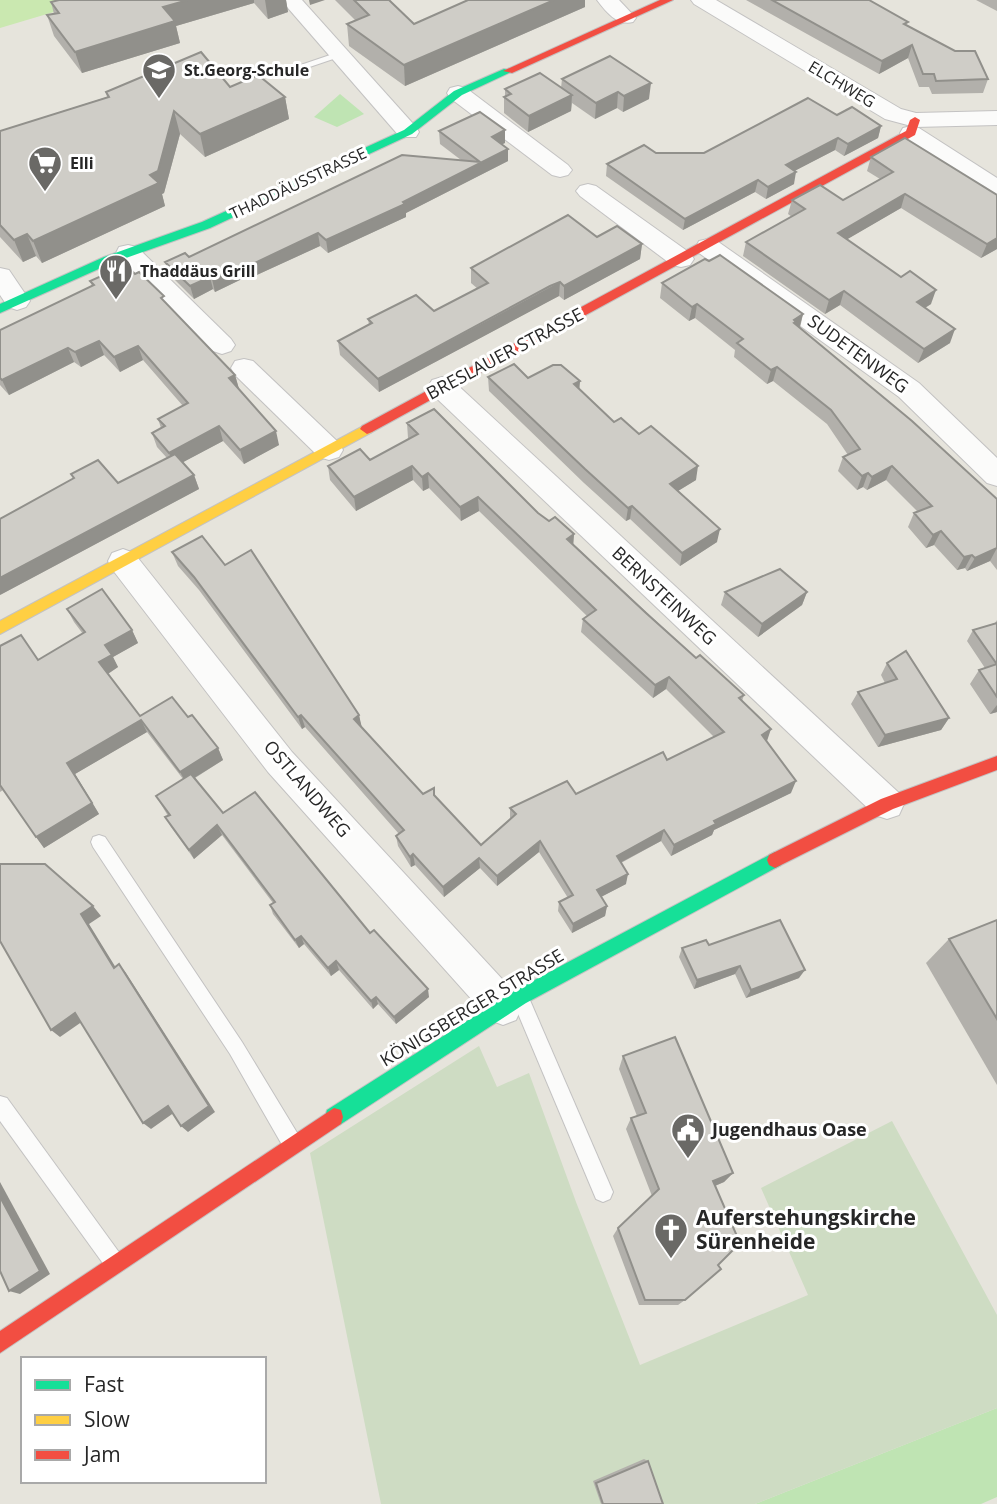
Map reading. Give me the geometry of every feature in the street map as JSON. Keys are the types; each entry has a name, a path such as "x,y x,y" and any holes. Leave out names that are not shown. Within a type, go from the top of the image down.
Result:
{"street":[{"path":"291,0 408,132"},
{"path":"607,0 626,18"},
{"name":"THADDÄUSSTRASSE","path":"8,305 128,253 206,225 408,132 458,93 668,0"},
{"name":"ELCHWEG","path":"701,0 913,126 997,118"},
{"path":"458,93 560,170"},
{"path":"913,126 997,189"},
{"name":"BRESLAUER STRASSE","path":"0,628 442,387 708,247 913,126"},
{"path":"589,191 681,259"},
{"name":"SUDETENWEG","path":"708,247 909,390 997,475"},
{"path":"128,253 222,345"},
{"path":"0,276 8,305"},
{"path":"244,369 329,450"},
{"name":"BERNSTEINWEG","path":"442,387 887,804"},
{"name":"OSTLANDWEG","path":"123,561 280,762 511,1002"},
{"name":"KÖNIGSBERGER STRASSE","path":"0,1343 293,1143 511,1002 775,858 887,804 997,763"}],"lane":[{"path":"279,74 340,55"},
{"path":"99,842 236,1048 293,1143"},
{"path":"511,1002 603,1192"},
{"path":"0,1105 116,1264"}],"green space":[{"path":"0,0 94,0 0,28"},
{"path":"340,94 364,114 337,127 314,117"},
{"path":"479,1046 497,1087 529,1073 640,1365 808,1295 761,1188 892,1121 997,1315 997,1408 755,1504 381,1504 310,1153"},
{"path":"997,1408 997,1497 981,1504 755,1504"}],"building":[{"path":"188,0 163,7 175,21 75,52 47,15 59,13 51,2"},
{"path":"354,0 389,0 414,24 468,0 554,0 404,65 347,24 369,15"},
{"path":"772,0 869,0 908,22 904,24 955,51 975,51 988,79 936,81 934,74 923,74 912,45 882,61"},
{"path":"201,52 230,87 258,75 285,97 200,134 174,111 158,171 150,175 159,183 33,241 27,234 14,240 0,225 0,131 109,97 106,92"},
{"path":"610,56 651,83 624,96 618,92 596,103 562,79"},
{"path":"540,73 572,95 529,116 504,97 511,94 505,89"},
{"path":"808,98 837,115 852,107 881,126 848,144 838,138 786,165 796,172 768,187 758,180 685,219 607,164 644,145 656,153 704,153"},
{"path":"480,112 505,130 492,137 508,149 403,202 405,204 326,240 318,233 244,268 241,265 190,286 165,262 185,253 189,257 402,155 480,162 439,131"},
{"path":"905,138 997,195 997,238 987,244 905,194 838,233 901,277 910,271 936,290 917,302 955,329 924,349 844,291 829,300 746,242 805,209 792,200 820,185 843,200 893,172 871,157"},
{"path":"568,215 597,237 617,226 642,244 564,286 560,282 550,286 378,379 338,341 372,323 368,319 416,295 434,311 488,283 471,268"},
{"path":"720,255 803,314 794,320 794,323 912,421 997,499 997,548 975,558 972,555 964,557 941,531 933,535 914,513 932,506 892,466 872,477 868,473 862,476 843,457 860,449 831,410 777,367 771,370 737,343 743,339 697,304 692,307 662,283 705,259 709,261"},
{"path":"129,268 135,274 139,272 164,296 161,298 235,375 229,378 276,431 240,450 219,426 169,453 152,433 165,426 158,419 188,403 138,346 114,357 99,341 75,352 68,348 2,380 0,378 0,330 94,285 90,281 115,270 118,274"},
{"path":"514,364 528,378 553,365 561,365 580,381 574,384 614,422 621,418 639,434 651,426 698,466 670,484 720,529 682,553 632,506 628,508 585,469 488,377"},
{"path":"434,409 538,513 549,521 555,517 574,534 567,539 646,613 696,658 700,655 744,695 739,698 771,729 762,735 796,781 714,821 716,824 674,845 664,830 617,856 628,874 597,890 607,906 573,924 559,902 573,895 540,841 497,876 479,858 443,887 413,854 410,857 396,836 404,830 301,715 298,717 194,577 172,552 202,536 225,565 251,550 359,715 354,719 423,794 434,788 434,795 481,845 516,814 510,808 567,781 576,794 663,752 667,760 724,732 669,677 655,685 583,619 596,610 478,497 460,507 428,473 422,477 412,466 354,497 328,466 360,449 370,460 418,434 407,423"},
{"path":"175,454 194,475 0,578 0,519 74,478 71,474 98,460 118,483"},
{"path":"780,569 807,592 762,624 725,592"},
{"path":"102,589 132,630 105,645 112,655 99,662 140,716 172,697 188,717 192,715 218,748 180,772 141,720 67,763 92,803 36,837 0,785 0,646 21,635 38,660 85,632 67,609"},
{"path":"997,623 997,663 996,663 973,630"},
{"path":"906,651 949,718 885,735 858,692 897,679 887,663"},
{"path":"997,664 997,697 979,670"},
{"path":"191,774 223,813 255,792 370,933 374,930 428,989 394,1017 376,997 371,1001 336,961 328,968 301,936 295,940 270,905 275,902 217,825 189,850 165,817 170,815 156,796"},
{"path":"0,864 45,864 93,906 81,914 114,968 119,964 209,1106 181,1126 168,1106 143,1123 75,1013 51,1030 0,941"},
{"path":"780,920 805,970 751,990 740,966 697,980 682,948 706,940 709,945"},
{"path":"997,920 997,1019 949,939"},
{"path":"675,1037 733,1173 713,1181 740,1243 718,1265 721,1269 685,1300 645,1300 618,1228 659,1189 631,1118 646,1113 623,1056"},
{"path":"0,1197 40,1271 9,1291 0,1271"},
{"path":"648,1461 663,1504 603,1504 596,1483"}],"traffic: fast":[{"path":"0,309 108,260 206,225 408,132 458,93 508,71"},
{"path":"334,1117 520,997 775,860"}],"traffic: slow":[{"path":"0,628 367,429"}],"traffic: jam":[{"path":"508,71 668,0"},
{"path":"367,429 911,133 915,120"},
{"path":"775,860 887,804 997,763"},
{"path":"0,1343 334,1117"}],"place":[{"name":"St.Georg-Schule","path":"159,100"},
{"name":"Elli","path":"45,193"},
{"name":"Thaddäus Grill","path":"116,301"},
{"name":"Jugendhaus Oase","path":"688,1160"},
{"name":"Auferstehungskirche Sürenheide","path":"671,1260"}]}
